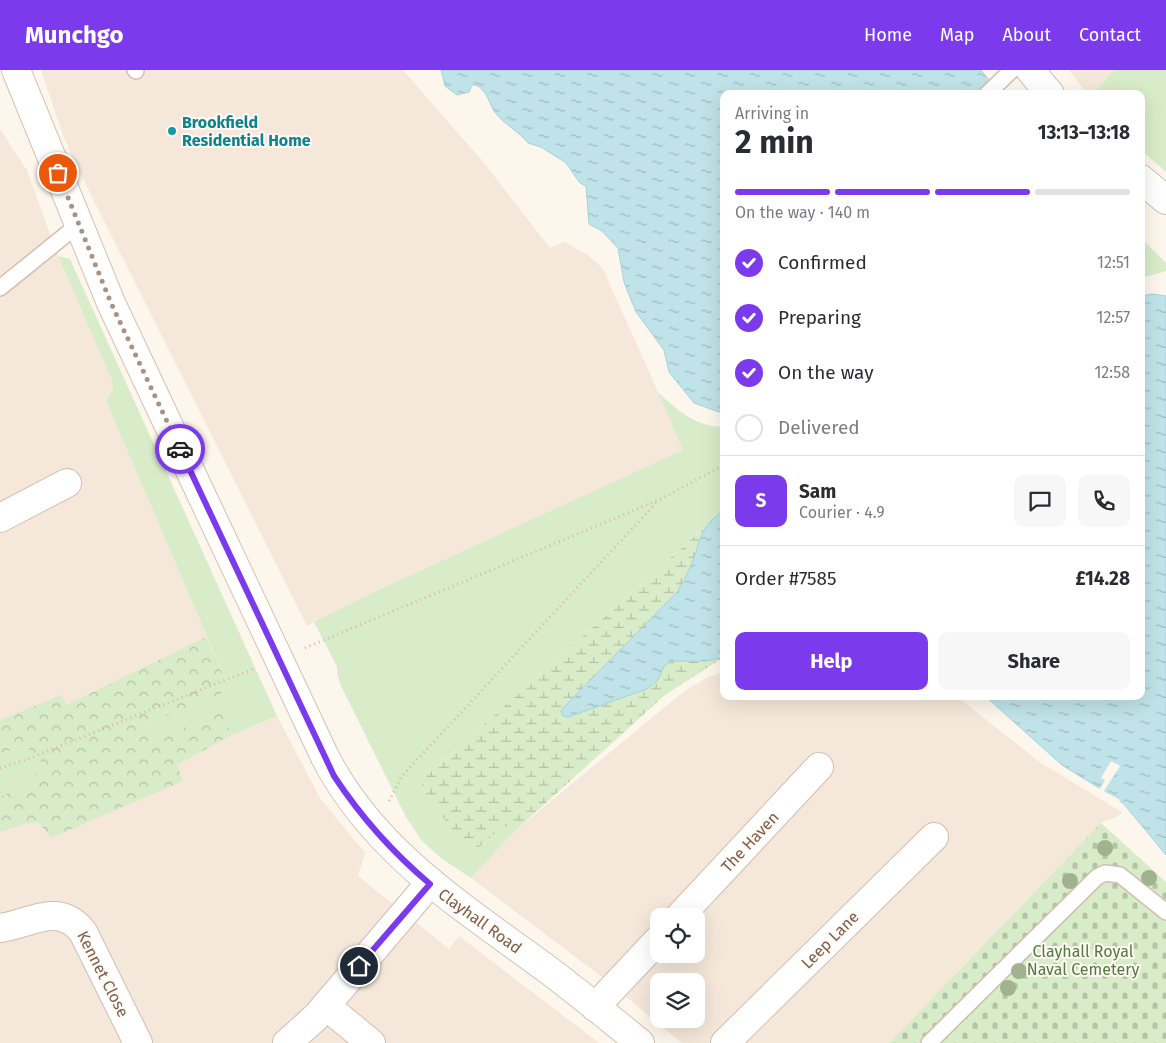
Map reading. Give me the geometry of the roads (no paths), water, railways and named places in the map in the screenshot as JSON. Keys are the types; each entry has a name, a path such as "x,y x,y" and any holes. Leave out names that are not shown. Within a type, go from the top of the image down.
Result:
{"street":[{"name":"Clayhall Road","path":"16,70 111,303 334,776 351,802 374,830 430,884 596,1007 640,1043"},
{"path":"1030,70 1047,90"},
{"path":"1145,182 1166,200"},
{"path":"0,518 67,483"},
{"name":"The Haven","path":"688,908 820,767"},
{"name":"Leep Lane","path":"725,1043 934,837"},
{"path":"288,1043 326,1006 430,884"},
{"name":"Kennet Close","path":"0,928 52,915 62,915 76,924 83,932 138,1043"},
{"path":"596,1007 650,949"},
{"path":"326,1006 371,1043"}],"lane":[{"path":"991,90 1012,70"},
{"path":"0,288 79,224"},
{"path":"929,1043 1097,877 1105,873 1120,875 1166,912"}],"water":[{"path":"441,70 981,70 989,80 980,90 720,90 719,412 694,403 669,372 664,350 636,312 624,282 618,248 602,231 589,224 586,186 580,183 566,163 541,147 528,143 502,120 494,111 486,94 480,87 472,85 469,92 457,95 445,86"},
{"path":"1152,294 1166,296 1166,855 1123,803 1062,765 989,700 1145,700 1145,295"},
{"path":"720,513 720,658 707,661 671,661 664,666 658,680 647,689 568,717 563,716 561,711 566,705 678,591 689,570 704,530"}],"place":[{"name":"Brookfield Residential Home","path":"172,131"}],"park label":[{"name":"Clayhall Royal Naval Cemetery","path":"1083,960"}]}
